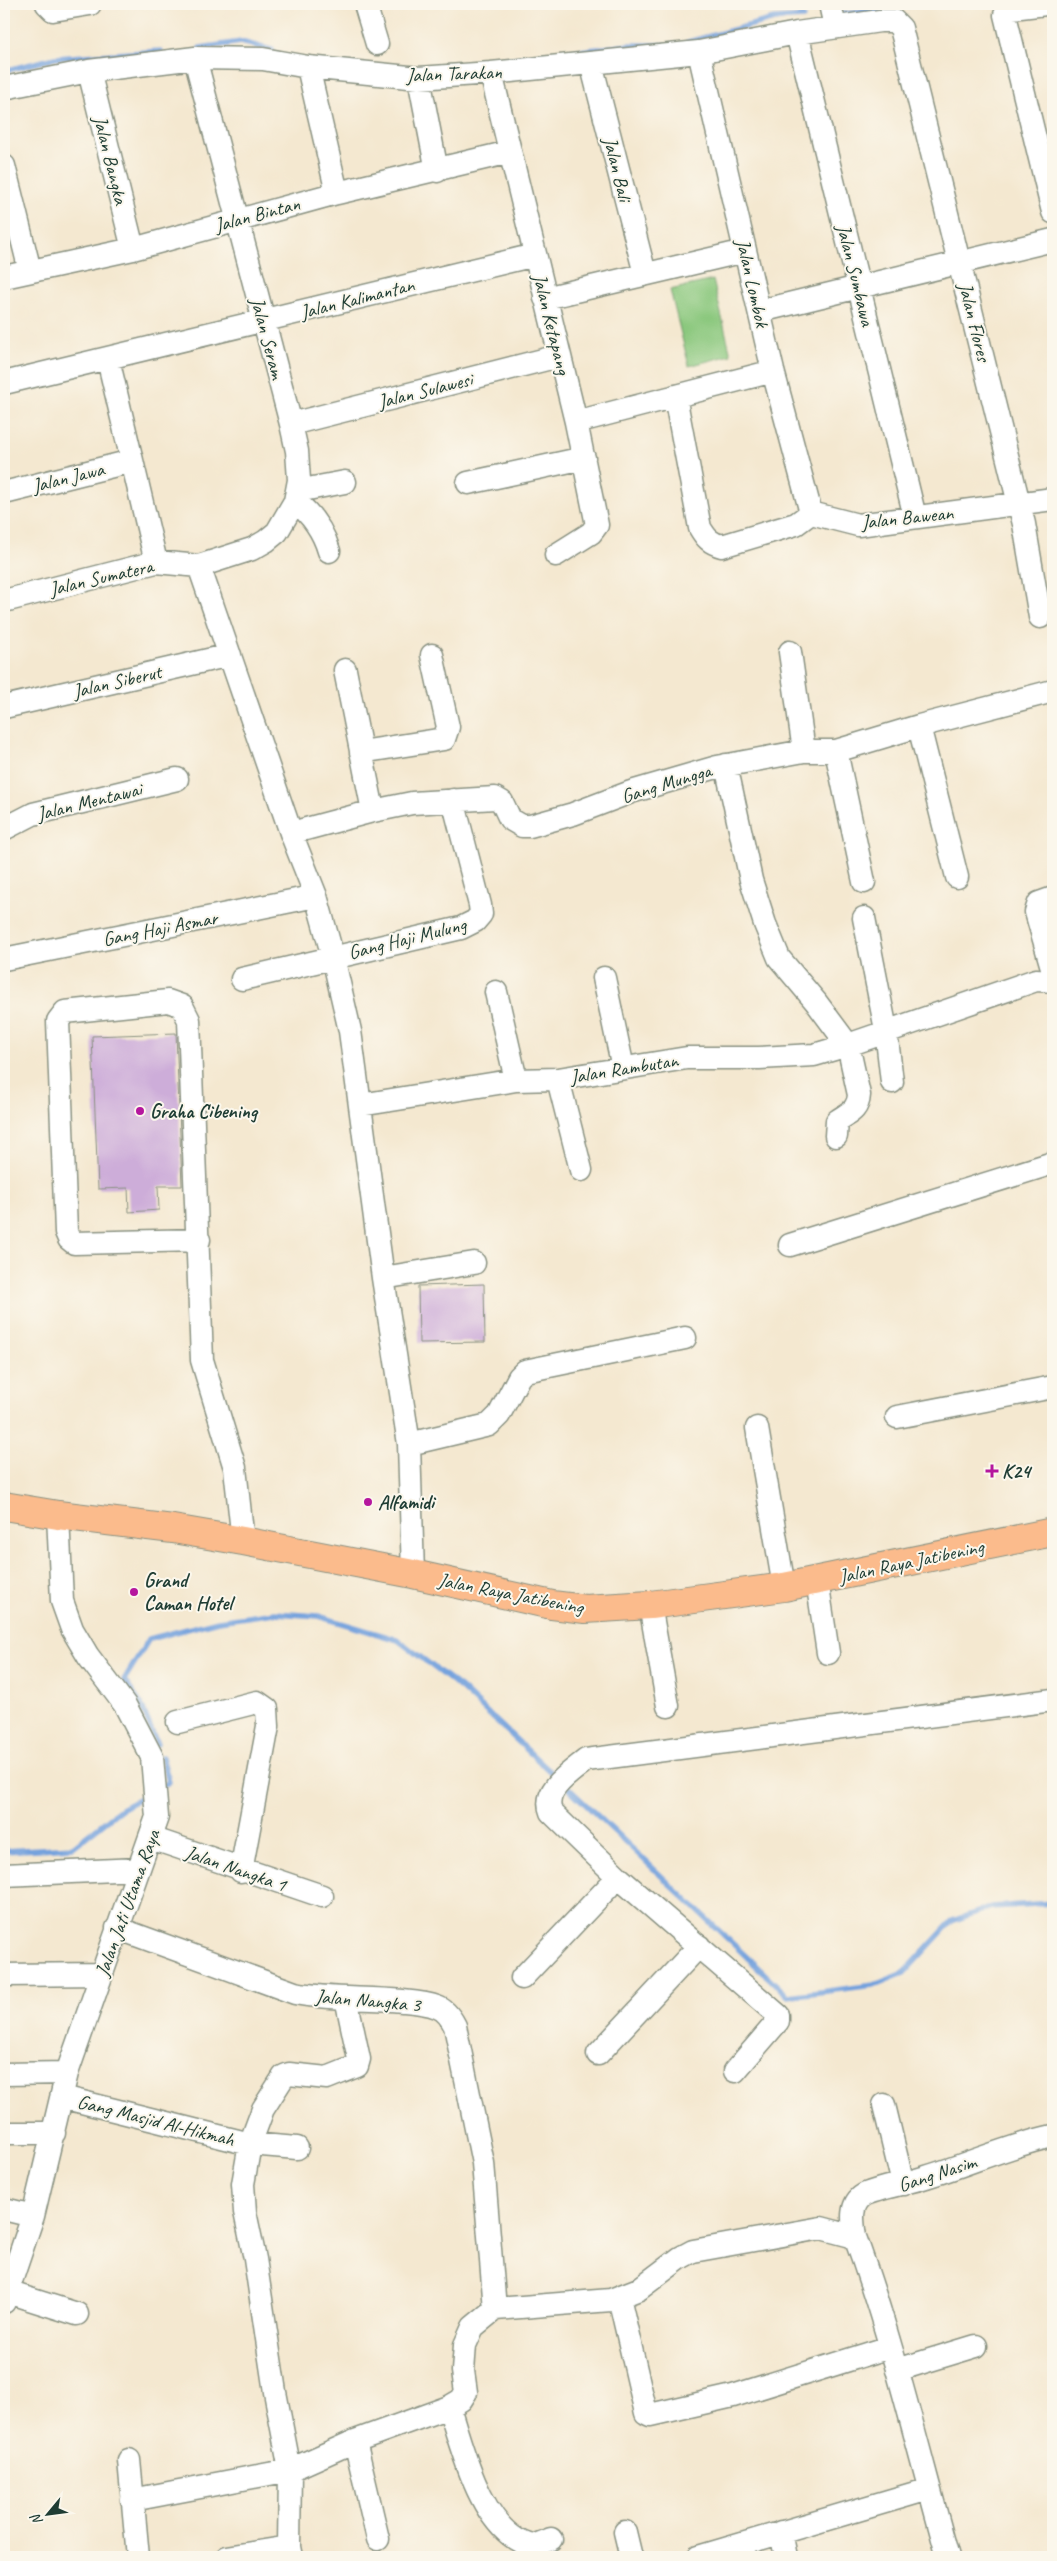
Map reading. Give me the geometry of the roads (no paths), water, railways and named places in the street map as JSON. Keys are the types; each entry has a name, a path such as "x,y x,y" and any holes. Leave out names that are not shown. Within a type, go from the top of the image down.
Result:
{"main road":[{"name":"Jalan Raya Jatibening","path":"4,1506 58,1515 173,1529 243,1541 413,1574 552,1605 585,1609 650,1605 784,1587 1053,1532"}],"street":[{"path":"47,4 53,10 90,4"},
{"path":"365,4 377,44"},
{"path":"830,4 835,27"},
{"path":"1046,4 1012,8 1005,15 1053,212"},
{"name":"Jalan Tarakan","path":"4,88 89,70 195,58 245,58 308,67 419,78 591,64 699,52 797,33 888,20 894,21 901,28"},
{"name":"Jalan Flores","path":"901,28 1019,503 1040,617"},
{"name":"Jalan Sumbawa","path":"797,33 915,517"},
{"name":"Jalan Lombok","path":"699,52 773,371 811,513"},
{"name":"Jalan Seram","path":"195,58 262,321 291,424 297,452 299,480 296,496 277,532 252,549 199,566"},
{"name":"Jalan Bali","path":"591,64 646,274"},
{"path":"308,67 337,193"},
{"name":"Jalan Bangka","path":"89,70 133,249"},
{"name":"Jalan Ketapang","path":"491,73 576,422 597,525 591,533 556,556"},
{"path":"419,78 437,171"},
{"name":"Jalan Bintan","path":"4,277 133,249 337,193 437,171 510,152"},
{"path":"4,166 30,271"},
{"path":"760,311 1053,240"},
{"path":"545,298 745,251"},
{"name":"Jalan Kalimantan","path":"4,384 535,255"},
{"name":"Jalan Sulawesi","path":"291,424 559,356"},
{"path":"108,359 156,562"},
{"path":"576,422 773,371"},
{"path":"675,396 697,518 700,528 710,541 722,546 796,524 811,513"},
{"path":"468,483 584,458"},
{"name":"Jalan Jawa","path":"4,493 132,461"},
{"path":"329,551 321,530 296,496 345,482"},
{"name":"Jalan Bawean","path":"811,513 858,525 1053,499"},
{"name":"Jalan Sumatera","path":"4,601 156,562 199,566"},
{"path":"199,566 291,832 316,896 333,957 350,1031 383,1278 409,1444 413,1574"},
{"path":"790,652 804,751"},
{"name":"Jalan Siberut","path":"4,707 230,655"},
{"path":"361,752 444,739 448,727 432,655"},
{"path":"345,670 373,811"},
{"name":"Gang Mungga","path":"291,832 412,803 453,800 498,799 510,819 522,826 530,826 572,814 631,792 726,765 804,751 836,751 919,726 1053,691"},
{"path":"919,726 958,877"},
{"path":"836,751 864,882"},
{"path":"726,765 750,880 779,958 816,1002 848,1045 859,1095 858,1104 854,1110 837,1122 836,1136"},
{"name":"Jalan Mentawai","path":"5,824 33,814 177,779"},
{"name":"Gang Haji Mulung","path":"242,978 461,928 476,921 481,914 453,800"},
{"name":"Gang Haji Asmar","path":"4,959 316,896"},
{"path":"1053,898 1039,903 1036,912 1053,971"},
{"path":"864,918 886,1030 892,1082"},
{"path":"604,978 623,1068"},
{"name":"Jalan Rambutan","path":"360,1105 516,1080 558,1079 687,1058 759,1058 814,1055 1036,980 1053,981"},
{"path":"496,992 516,1080"},
{"path":"199,1240 74,1243 69,1239 66,1232 58,1021 65,1012 168,1001 177,1003 186,1012 189,1020 199,1240 202,1360 235,1468 243,1541"},
{"path":"558,1079 582,1170"},
{"path":"790,1246 1053,1163"},
{"path":"383,1278 474,1263"},
{"path":"409,1444 488,1425 499,1415 519,1377 525,1371 685,1338"},
{"path":"897,1417 1053,1386"},
{"path":"757,1428 784,1587"},
{"name":"Jalan Jati Utama Raya","path":"5,2295 33,2216 67,2073 157,1817 152,1757 125,1705 88,1656 72,1629 62,1601 58,1515"},
{"path":"817,1580 828,1653"},
{"path":"650,1605 668,1706"},
{"path":"735,2071 778,2021 778,2015 618,1876 552,1812 548,1804 549,1795 568,1774 586,1760 1053,1700"},
{"path":"178,1722 257,1702 267,1710 267,1736 241,1870"},
{"name":"Jalan Nangka 1","path":"151,1838 322,1896"},
{"path":"4,1875 138,1869"},
{"path":"522,1978 618,1876"},
{"name":"Jalan Nangka 3","path":"117,1928 295,1993 417,2002 438,2007 451,2017 455,2026 482,2163 495,2309"},
{"path":"598,2054 699,1946"},
{"path":"4,1975 102,1974"},
{"path":"227,2557 290,2552 290,2470 275,2392 255,2259 245,2212 244,2184 250,2144 263,2108 286,2074 326,2078 357,2066 359,2059 346,1998"},
{"path":"4,2074 67,2073"},
{"name":"Gang Masjid Al-Hikmah","path":"62,2097 250,2144 298,2148"},
{"path":"884,2105 903,2184"},
{"path":"4,2133 54,2133"},
{"name":"Gang Nasim","path":"948,2557 897,2370 855,2237 852,2216 856,2203 864,2195 903,2184 1022,2143 1053,2136"},
{"path":"4,2209 33,2216"},
{"path":"132,2500 290,2470 355,2440 450,2407 461,2400 466,2392 463,2371 465,2345 473,2327 495,2309 611,2300 639,2289 680,2258 694,2252 822,2228 855,2237"},
{"path":"5,2295 77,2314"},
{"path":"619,2297 646,2413 650,2416 733,2396 890,2347"},
{"path":"897,2370 976,2346"},
{"path":"450,2407 470,2472 481,2495 504,2530 514,2539 532,2546 551,2539"},
{"path":"355,2440 378,2539"},
{"path":"128,2460 138,2557"},
{"path":"698,2557 929,2489"},
{"path":"624,2532 631,2557"},
{"path":"780,2532 786,2557"}],"waterway":[{"path":"838,15 919,4"},
{"path":"688,42 774,19 803,17"},
{"path":"200,48 241,42 272,50"},
{"path":"479,63 630,45 664,45"},
{"path":"4,71 55,58 161,51"},
{"path":"157,1744 141,1704 124,1680 149,1639 218,1621 275,1613 318,1616 398,1640 461,1688 556,1777"},
{"path":"161,1787 169,1782 162,1757"},
{"path":"563,1783 788,1996 874,1985 904,1973 952,1921 992,1907 1053,1903"},
{"path":"4,1851 73,1847 121,1809 151,1793"}],"place":[{"name":"Graha Cibening","path":"140,1111"},
{"name":"K24","path":"992,1471"},
{"name":"Alfamidi","path":"368,1502"},
{"name":"Grand Caman Hotel","path":"134,1592"}]}
